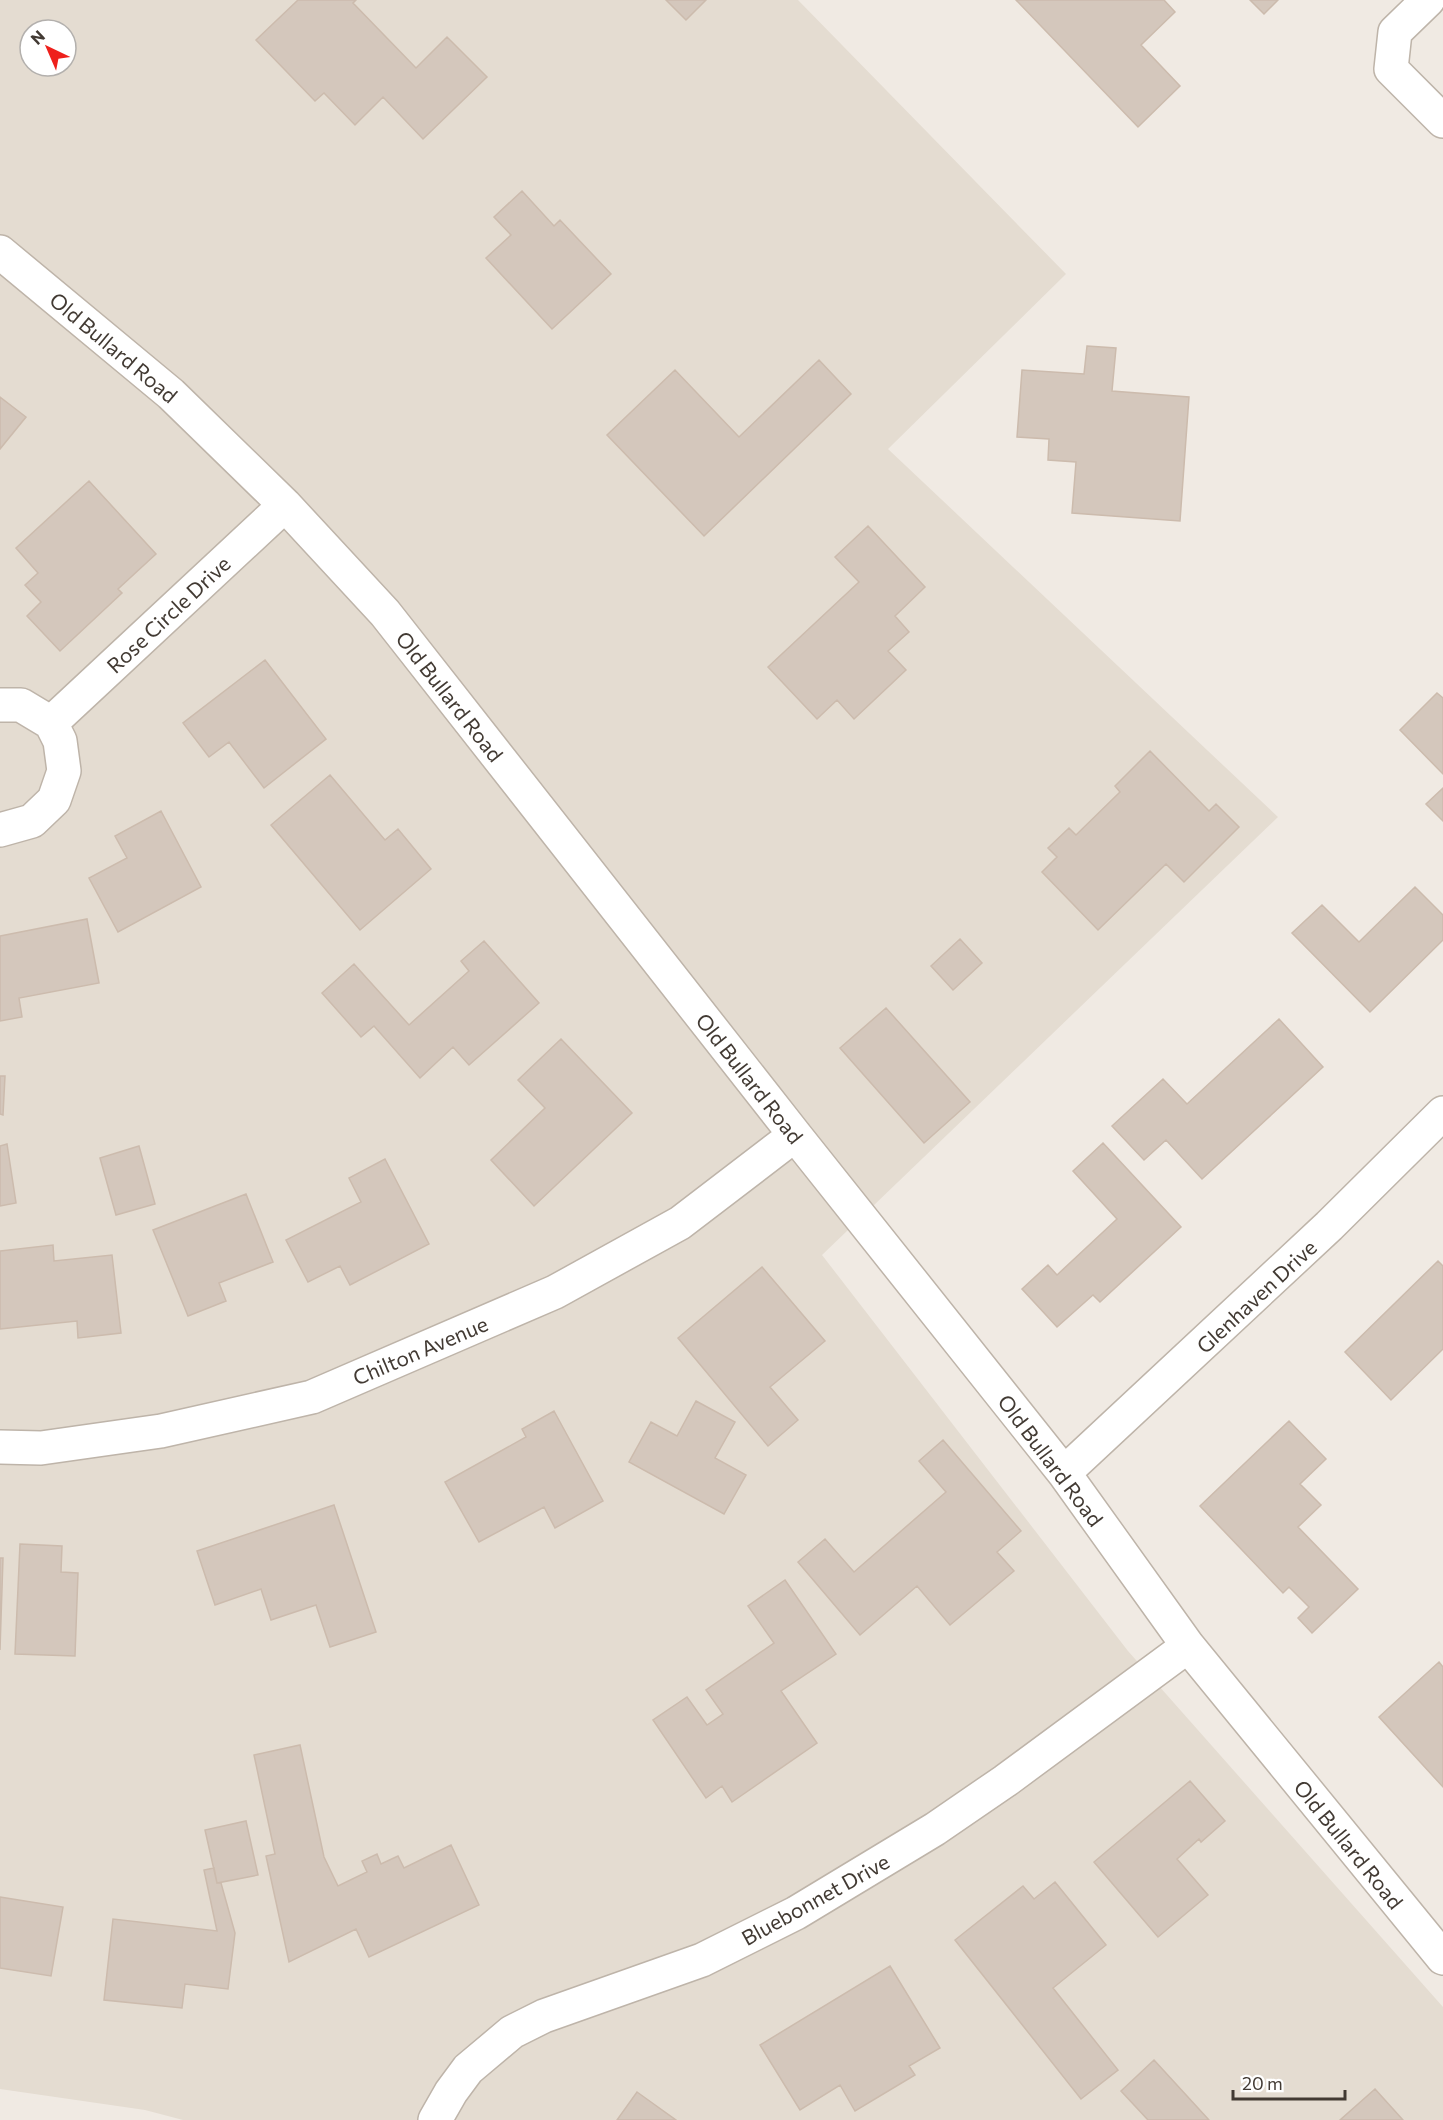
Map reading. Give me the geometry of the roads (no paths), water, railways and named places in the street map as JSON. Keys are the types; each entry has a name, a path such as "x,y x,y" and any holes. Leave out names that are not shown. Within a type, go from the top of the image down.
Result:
{"street":[{"path":"1428,0 1395,32 1391,69 1443,121"},
{"name":"Old Bullard Road","path":"0,252 171,394 285,504 385,613 1064,1473 1188,1647 1443,1958"},
{"name":"Rose Circle Drive","path":"51,723 285,504"},
{"path":"0,705 21,705 51,723 60,741 64,771 54,800 32,821 0,830"},
{"name":"Glenhaven Drive","path":"1064,1473 1312,1242 1443,1113"},
{"name":"Chilton Avenue","path":"0,1447 41,1448 161,1431 312,1397 555,1292 680,1223 795,1135"},
{"name":"Bluebonnet Drive","path":"435,2120 468,2069 512,2032 562,2009 702,1960 796,1912 872,1869 1005,1781 1188,1647"}]}
